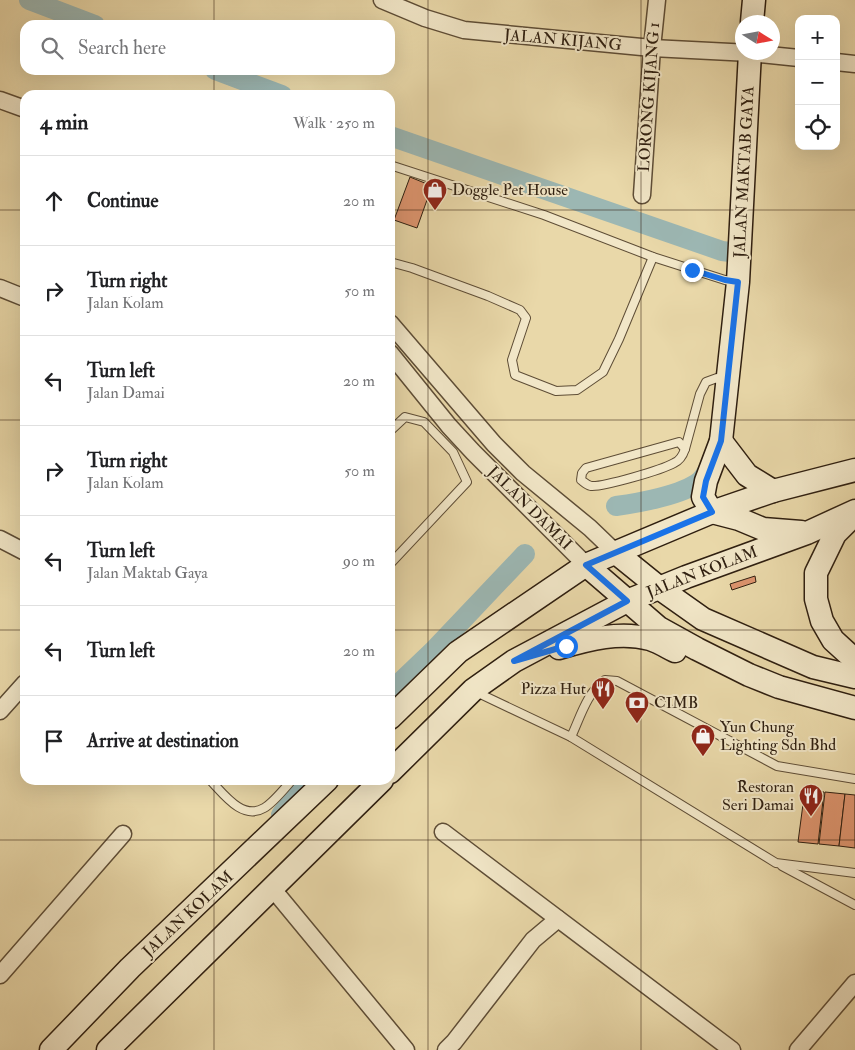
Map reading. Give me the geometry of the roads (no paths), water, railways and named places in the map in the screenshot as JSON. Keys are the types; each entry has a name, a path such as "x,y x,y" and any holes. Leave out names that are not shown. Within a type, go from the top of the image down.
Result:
{"main road":[{"path":"753,15 754,0"},
{"name":"JALAN MAKTAB GAYA","path":"712,512 703,497 706,481 721,441 738,282 750,60"},
{"path":"721,441 747,475 773,491"},
{"path":"395,713 458,652 586,565 712,512 773,491 855,470"},
{"name":"JALAN KOLAM","path":"395,767 473,690 514,661 627,601 807,533 855,511"},
{"path":"712,512 739,519 763,529 807,533"},
{"path":"855,515 835,534 816,573 816,599 822,621 833,640 855,660"},
{"name":"JALAN DAMAI","path":"615,552 702,619 814,667 855,677"},
{"name":"JALAN DAMAI","path":"586,565 659,628 749,675 779,687 855,708"},
{"path":"514,661 596,637 632,635 652,640 728,675 779,687"},
{"name":"JALAN KOLAM","path":"51,1050 130,968 322,785"},
{"path":"108,1050 377,785"}],"street":[{"name":"JALAN KIJANG","path":"382,0 413,6 464,30 652,48 735,52"},
{"name":"LORONG KIJANG 1","path":"642,195 657,0"},
{"name":"JALAN KIJANG","path":"780,56 795,58"},
{"path":"840,62 855,64"},
{"path":"0,100 20,107"},
{"path":"0,288 20,296"},
{"name":"JALAN DAMAI","path":"395,329 500,450 523,473 590,528 615,552"},
{"name":"JALAN DAMAI","path":"395,359 472,452 586,565"},
{"path":"0,539 20,549"},
{"path":"0,711 20,688"},
{"path":"443,832 723,1047"},
{"path":"0,975 123,834"},
{"path":"272,888 406,1050"},
{"path":"446,1050 533,940 558,919"},
{"path":"798,1050 855,983"}],"lane":[{"path":"395,167 544,215 653,257 725,280 738,282"},
{"path":"395,263 466,287 520,310 526,318 512,360 515,375 556,391 576,390 603,372 620,339 653,257"},
{"path":"685,449 679,442 596,464 586,468 582,473 581,480 593,486 633,477 675,463 684,454 700,394 706,382 717,378 726,387"},
{"path":"395,426 405,417 424,422 453,452 467,482 395,559"},
{"path":"571,737 587,702 598,684 605,680 617,681 776,766 855,779"},
{"path":"473,690 571,737 776,863 855,905"},
{"path":"214,785 226,798 240,808 251,812 264,808 287,785"},
{"path":"776,863 855,873"}],"waterway":[{"path":"29,0 82,20"},
{"path":"228,75 269,90"},
{"path":"395,138 722,251 730,252"},
{"path":"616,506 672,494 692,486 700,481 710,464"},
{"path":"395,687 435,649 525,554"},
{"path":"281,815 303,785"}],"place":[{"name":"Doggle Pet House","path":"435,211"},
{"name":"Pizza Hut","path":"603,710"},
{"name":"CIMB","path":"637,724"},
{"name":"Yun Chung Lighting Sdn Bhd","path":"703,757"},
{"name":"Restoran Seri Damai","path":"811,817"}]}
